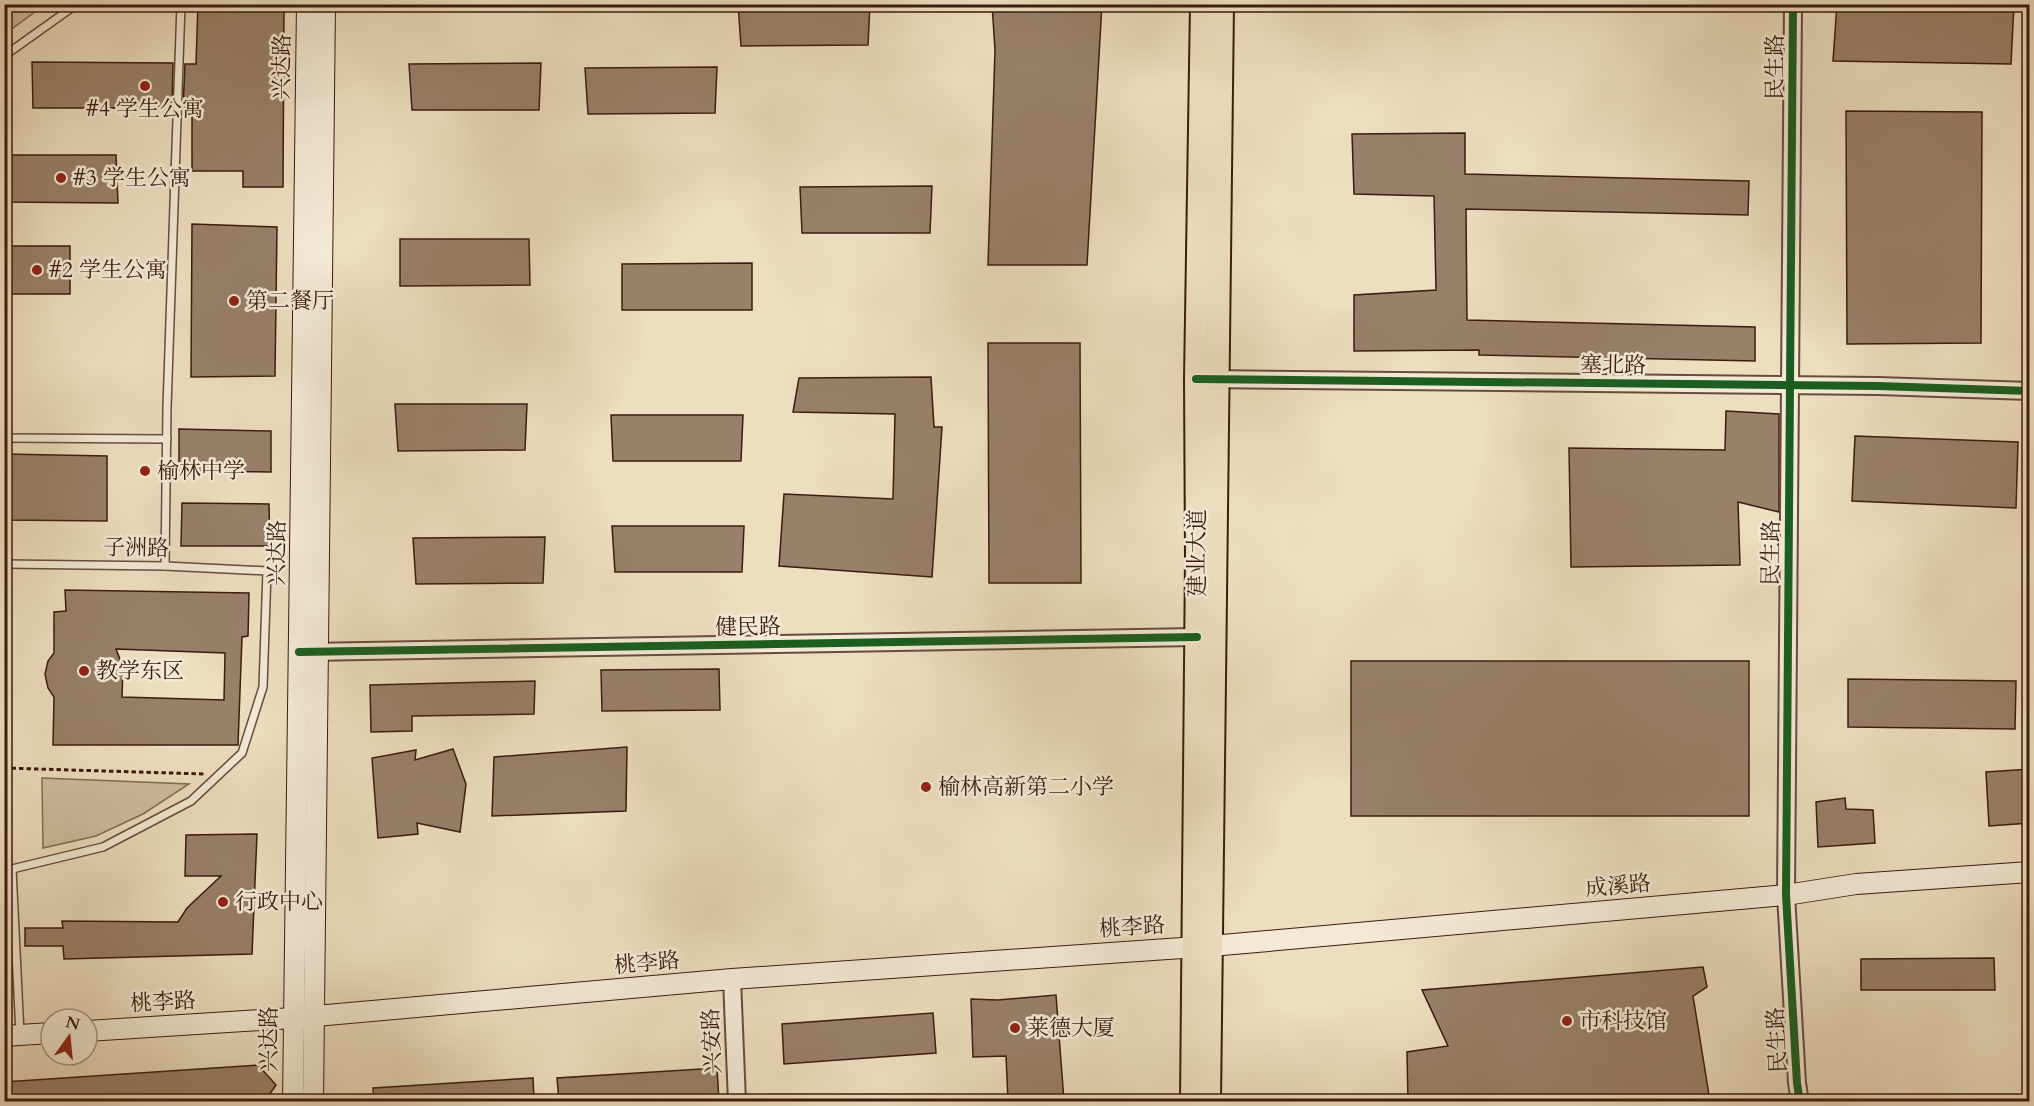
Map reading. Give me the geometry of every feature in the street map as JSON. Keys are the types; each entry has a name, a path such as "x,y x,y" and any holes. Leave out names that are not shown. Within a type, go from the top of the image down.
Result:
{"main road":[{"name":"兴达路","path":"307,4 313,1101"},
{"name":"兴达路","path":"293,1101 293,1018 309,652 325,4"},
{"name":"建业大道","path":"1192,1101 1203,946 1207,379 1202,4"},
{"name":"建业大道","path":"1209,1101 1203,946 1197,637 1222,4"},
{"name":"成溪路","path":"1203,946 1786,895 1856,884 2030,872"},
{"name":"桃李路","path":"99,1030 313,1017 732,979 1203,946"},
{"path":"12,1035 39,1034"}],"street":[{"name":"民生路","path":"1793,4 1786,895 1800,1101"},
{"name":"塞北路","path":"1207,379 1790,385 2030,391"},
{"name":"健民路","path":"309,652 1197,637"},
{"name":"兴安路","path":"732,979 737,1101"}],"lane":[{"path":"4,56 76,4"},
{"path":"165,566 181,4"},
{"path":"4,438 167,439"},
{"name":"子洲路","path":"4,564 165,566 267,571 263,687 242,753 220,775"},
{"path":"12,1035 8,869 103,847 191,801 220,775"}],"path":[{"path":"4,768 220,775"}],"shaded area":[{"path":"5,4 44,4 44,5 5,34"},
{"path":"42,778 189,784 143,814 96,836 43,848"}],"building":[{"path":"198,4 284,4 283,187 243,187 243,171 192,171 192,108 183,108 185,64 196,64"},
{"path":"738,4 870,4 868,45 741,46"},
{"path":"992,4 1102,4 1087,265 988,265 995,50"},
{"path":"1837,4 2014,4 2011,64 1833,61"},
{"name":"#4 学生公寓","path":"32,62 173,63 172,108 33,108"},
{"path":"541,63 539,110 412,110 409,64"},
{"path":"717,67 715,113 588,114 585,68"},
{"path":"1846,111 1982,112 1981,343 1847,344"},
{"path":"1465,133 1465,174 1749,181 1748,215 1466,209 1467,320 1755,327 1755,361 1479,355 1479,350 1354,351 1354,295 1436,290 1434,196 1354,194 1352,134"},
{"name":"#3 学生公寓","path":"4,155 116,155 118,203 4,202"},
{"path":"932,186 930,233 802,233 800,187"},
{"name":"第二餐厅","path":"192,224 277,227 275,376 191,377"},
{"path":"400,239 529,239 530,285 400,286"},
{"name":"#2 学生公寓","path":"4,246 70,246 70,294 4,294"},
{"path":"752,263 752,310 622,310 622,264"},
{"path":"988,343 1080,343 1081,583 989,583"},
{"path":"931,377 934,427 942,427 932,577 779,566 784,494 893,499 895,414 793,412 799,378"},
{"path":"395,404 527,404 525,450 398,451"},
{"path":"1726,411 1779,414 1779,512 1738,502 1740,565 1571,567 1569,448 1725,450"},
{"path":"611,415 743,415 741,461 613,461"},
{"path":"179,429 271,431 271,472 179,471"},
{"path":"1855,436 2018,442 2016,508 1852,501"},
{"path":"4,454 107,456 107,521 4,520"},
{"path":"182,503 269,504 270,546 181,546"},
{"path":"612,526 744,526 742,572 615,572"},
{"path":"545,537 543,583 416,584 413,538"},
{"name":"教学东区","path":"65,590 249,593 248,636 242,637 238,745 53,745 54,697 48,688 45,674 48,661 54,653 54,612 66,611","holes":["116,649 225,653 224,700 122,697 123,667"]},
{"path":"1351,661 1749,661 1749,816 1351,816"},
{"path":"719,669 720,710 602,711 601,670"},
{"path":"1848,679 2016,681 2015,729 1848,727"},
{"path":"535,681 534,714 412,716 412,731 371,732 370,685"},
{"path":"627,747 626,811 492,816 494,757"},
{"path":"453,749 466,784 460,832 417,823 418,834 378,838 372,758 416,750 415,760"},
{"path":"2030,769 2030,823 1989,826 1986,772"},
{"path":"1845,798 1846,809 1873,810 1875,843 1818,847 1816,802"},
{"name":"行政中心","path":"257,834 252,954 64,959 63,946 25,946 25,928 63,928 62,921 178,922 187,908 221,876 185,876 186,835"},
{"path":"1994,958 1995,990 1861,990 1861,959"},
{"name":"市科技馆","path":"1703,967 1707,987 1693,996 1710,1101 1408,1101 1407,1052 1448,1046 1422,990"},
{"name":"莱德大厦","path":"1056,995 1064,1101 1008,1101 1006,1056 973,1057 971,999 998,1000"},
{"path":"933,1013 936,1053 784,1064 782,1024"},
{"path":"258,1065 276,1085 265,1101 4,1101 4,1082"},
{"path":"717,1068 719,1101 559,1101 557,1078"},
{"path":"533,1078 534,1101 374,1101 373,1088"}],"cycle path":[{"path":"1793,4 1786,895 1800,1102"},
{"path":"1196,379 1878,386 2030,391"},
{"path":"299,652 1197,637"}],"place":[{"name":"#4 学生公寓","path":"145,86"},
{"name":"#3 学生公寓","path":"61,178"},
{"name":"#2 学生公寓","path":"37,270"},
{"name":"第二餐厅","path":"234,301"},
{"name":"榆林中学","path":"145,471"},
{"name":"教学东区","path":"84,671"},
{"name":"榆林高新第二小学","path":"926,787"},
{"name":"行政中心","path":"223,902"},
{"name":"市科技馆","path":"1567,1021"},
{"name":"莱德大厦","path":"1015,1028"}]}
